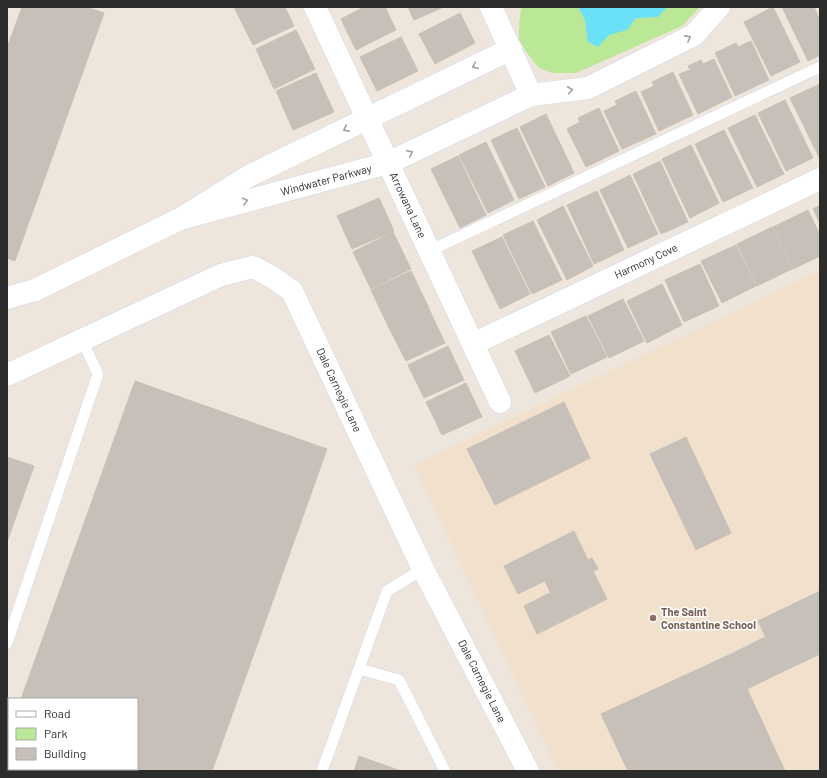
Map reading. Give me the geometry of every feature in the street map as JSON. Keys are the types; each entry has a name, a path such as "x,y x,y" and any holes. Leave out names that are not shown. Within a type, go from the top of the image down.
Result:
{"street":[{"name":"Arrowana Lane","path":"315,7 500,402"},
{"path":"491,7 531,95"},
{"name":"Windwater Parkway","path":"180,219 388,163 531,95 588,88 694,35 719,7"},
{"name":"Windwater Parkway","path":"7,298 35,290 180,219 250,176 511,49"},
{"name":"Harmony Cove","path":"473,344 820,179"},
{"name":"Dale Carnegie Lane","path":"7,375 221,275 253,267 272,276 292,291 423,569 528,771"}],"lane":[{"path":"429,251 820,67"},
{"path":"7,644 98,374 82,340"},
{"path":"322,771 387,591 423,569"},
{"path":"359,669 399,680 444,771"}],"shaded area":[{"name":"The Saint Constantine School","path":"820,270 820,771 558,771 414,465"}],"green space":[{"path":"524,7 700,7 682,26 576,73 552,73 539,68 519,40 521,9"}],"water":[{"path":"578,7 667,7 658,17 636,18 627,30 609,35 598,47 588,42 585,20"}],"building":[{"path":"22,7 86,7 104,13 15,261 7,258 7,48"},
{"path":"234,7 285,7 294,26 253,45"},
{"path":"364,7 385,7 396,30 356,50 341,19"},
{"path":"408,7 444,7 414,20"},
{"path":"773,7 800,62 771,76 744,22"},
{"path":"782,7 814,7 820,20 820,55 808,61"},
{"path":"460,13 475,43 435,64 419,34"},
{"path":"296,30 315,69 274,89 256,49"},
{"path":"401,37 418,71 377,91 360,57"},
{"path":"751,41 769,80 735,96 715,53 736,43 738,47"},
{"path":"714,59 732,97 698,114 679,74 690,70 688,66 701,60 703,64"},
{"path":"673,72 693,115 659,131 641,92 654,86 652,82"},
{"path":"316,73 334,112 293,130 276,91"},
{"path":"820,84 820,156 819,157 790,98"},
{"path":"636,91 656,134 622,149 604,111 617,105 615,101"},
{"path":"785,100 813,158 786,171 758,113"},
{"path":"599,108 619,151 586,167 567,129 580,122 578,118"},
{"path":"546,114 574,173 548,186 520,127"},
{"path":"755,115 784,174 757,187 728,128"},
{"path":"517,128 545,187 519,199 491,140"},
{"path":"724,130 753,188 723,202 695,144"},
{"path":"486,142 514,200 488,213 459,155"},
{"path":"691,145 719,203 690,218 662,159"},
{"path":"458,156 486,215 460,228 431,169"},
{"path":"660,161 688,222 661,234 633,174"},
{"path":"630,175 658,234 628,248 600,190"},
{"path":"597,191 624,250 594,264 567,205"},
{"path":"379,198 394,231 352,249 337,216"},
{"path":"820,205 820,223 813,209"},
{"path":"563,206 593,266 567,280 537,220"},
{"path":"808,210 820,235 820,256 793,269 773,227"},
{"path":"533,221 562,280 532,294 503,235"},
{"path":"772,227 792,269 757,286 737,244"},
{"path":"393,232 411,269 371,289 353,252"},
{"path":"502,237 530,294 500,309 472,251"},
{"path":"736,245 756,286 722,303 701,261"},
{"path":"700,264 719,306 684,322 665,280"},
{"path":"411,271 429,308 389,328 371,290"},
{"path":"662,284 682,325 647,343 627,301"},
{"path":"623,299 644,341 609,358 588,316"},
{"path":"429,309 445,343 406,361 389,328"},
{"path":"586,316 607,357 571,374 551,332"},
{"path":"549,335 570,376 535,393 515,351"},
{"path":"448,346 464,380 424,398 408,365"},
{"path":"135,381 327,449 212,771 7,771 8,736 8,770 138,770 138,698 21,698"},
{"path":"466,383 482,417 442,435 426,402"},
{"path":"564,402 590,458 495,505 467,449"},
{"path":"686,437 731,533 696,550 650,454"},
{"path":"7,457 34,466 7,542"},
{"path":"574,531 588,560 518,594 504,566"},
{"path":"592,558 598,569 550,592 545,581"},
{"path":"593,571 607,599 537,634 524,606"},
{"path":"820,591 820,654 782,672 758,621"},
{"path":"765,637 782,672 747,689 731,654"},
{"path":"731,654 785,771 628,771 601,714"},
{"path":"359,756 401,771 354,771"}],"place":[{"name":"The Saint Constantine School","path":"653,618"}]}
